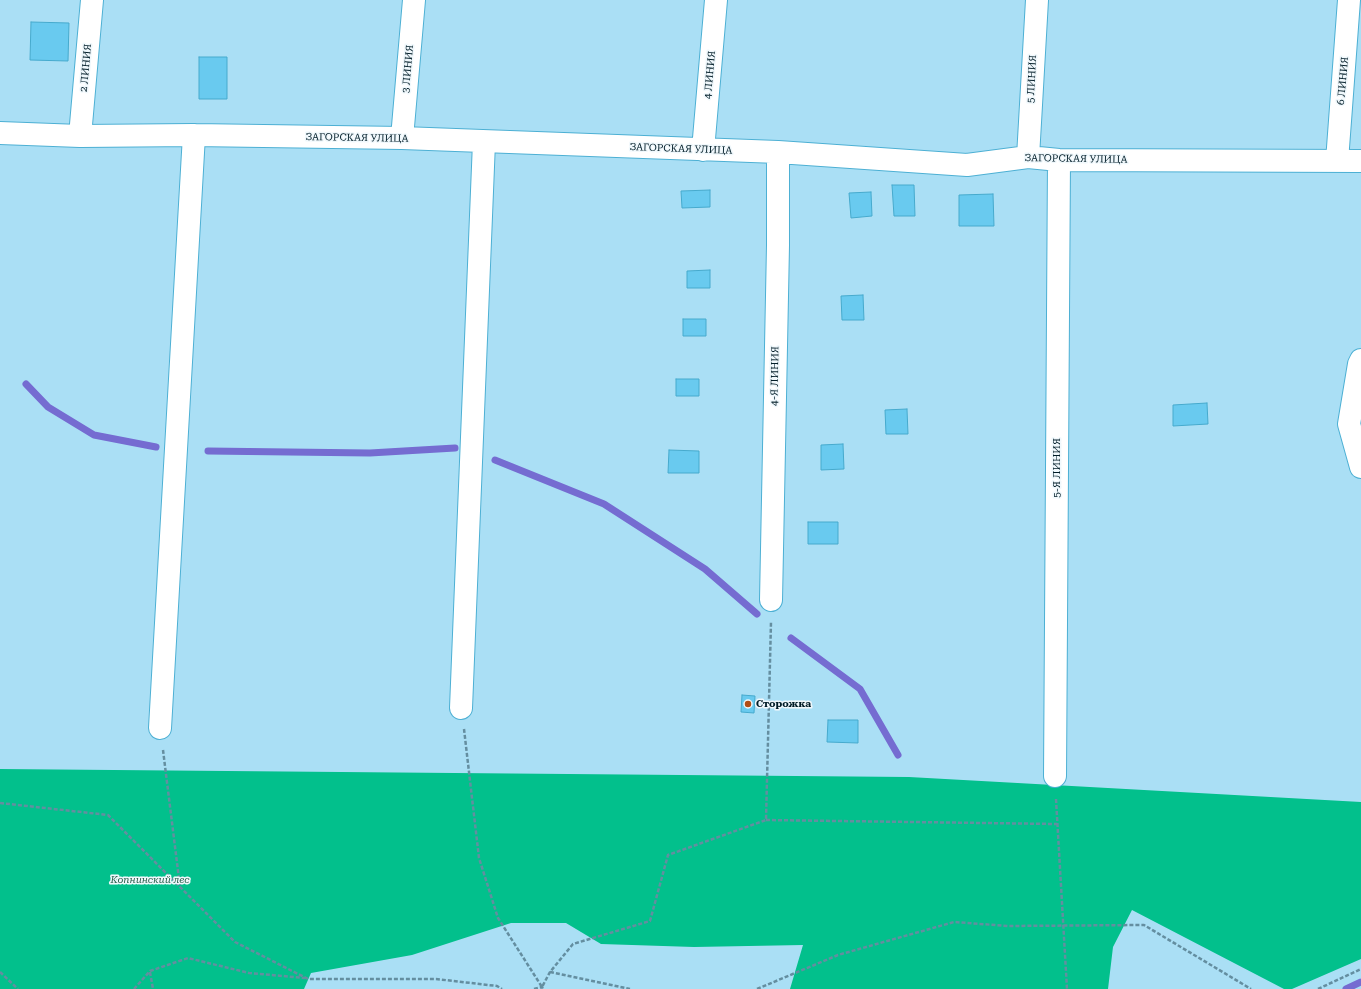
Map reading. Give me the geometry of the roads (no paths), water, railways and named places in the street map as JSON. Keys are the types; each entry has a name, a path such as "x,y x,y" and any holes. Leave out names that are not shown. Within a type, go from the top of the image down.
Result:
{"street":[{"name":"2 ЛИНИЯ","path":"80,136 92,0"},
{"name":"3 ЛИНИЯ","path":"402,138 414,0"},
{"name":"4 ЛИНИЯ","path":"703,150 716,0"},
{"name":"5 ЛИНИЯ","path":"1028,157 1037,0"},
{"name":"6 ЛИНИЯ","path":"1337,161 1349,0"},
{"name":"ЗАГОРСКАЯ УЛИЦА","path":"0,133 80,136 194,135 402,138 778,152 967,165 1028,157 1059,160 1361,161"},
{"path":"160,728 194,135"},
{"path":"461,708 484,142"},
{"name":"4-Я ЛИНИЯ","path":"771,600 778,246 778,152"},
{"name":"5-Я ЛИНИЯ","path":"1055,776 1059,160"},
{"path":"1361,360 1359,364 1349,424 1361,467"}],"waterway":[{"path":"26,384 48,407 94,435 156,447"},
{"path":"208,451 370,453 455,448"},
{"path":"495,460 604,504 705,569 757,614"},
{"path":"791,638 860,689 898,755"},
{"path":"1346,989 1361,982"}],"place":[{"name":"Сторожка","path":"748,704"}],"park label":[{"name":"Копнинский лес","path":"150,880"}]}
